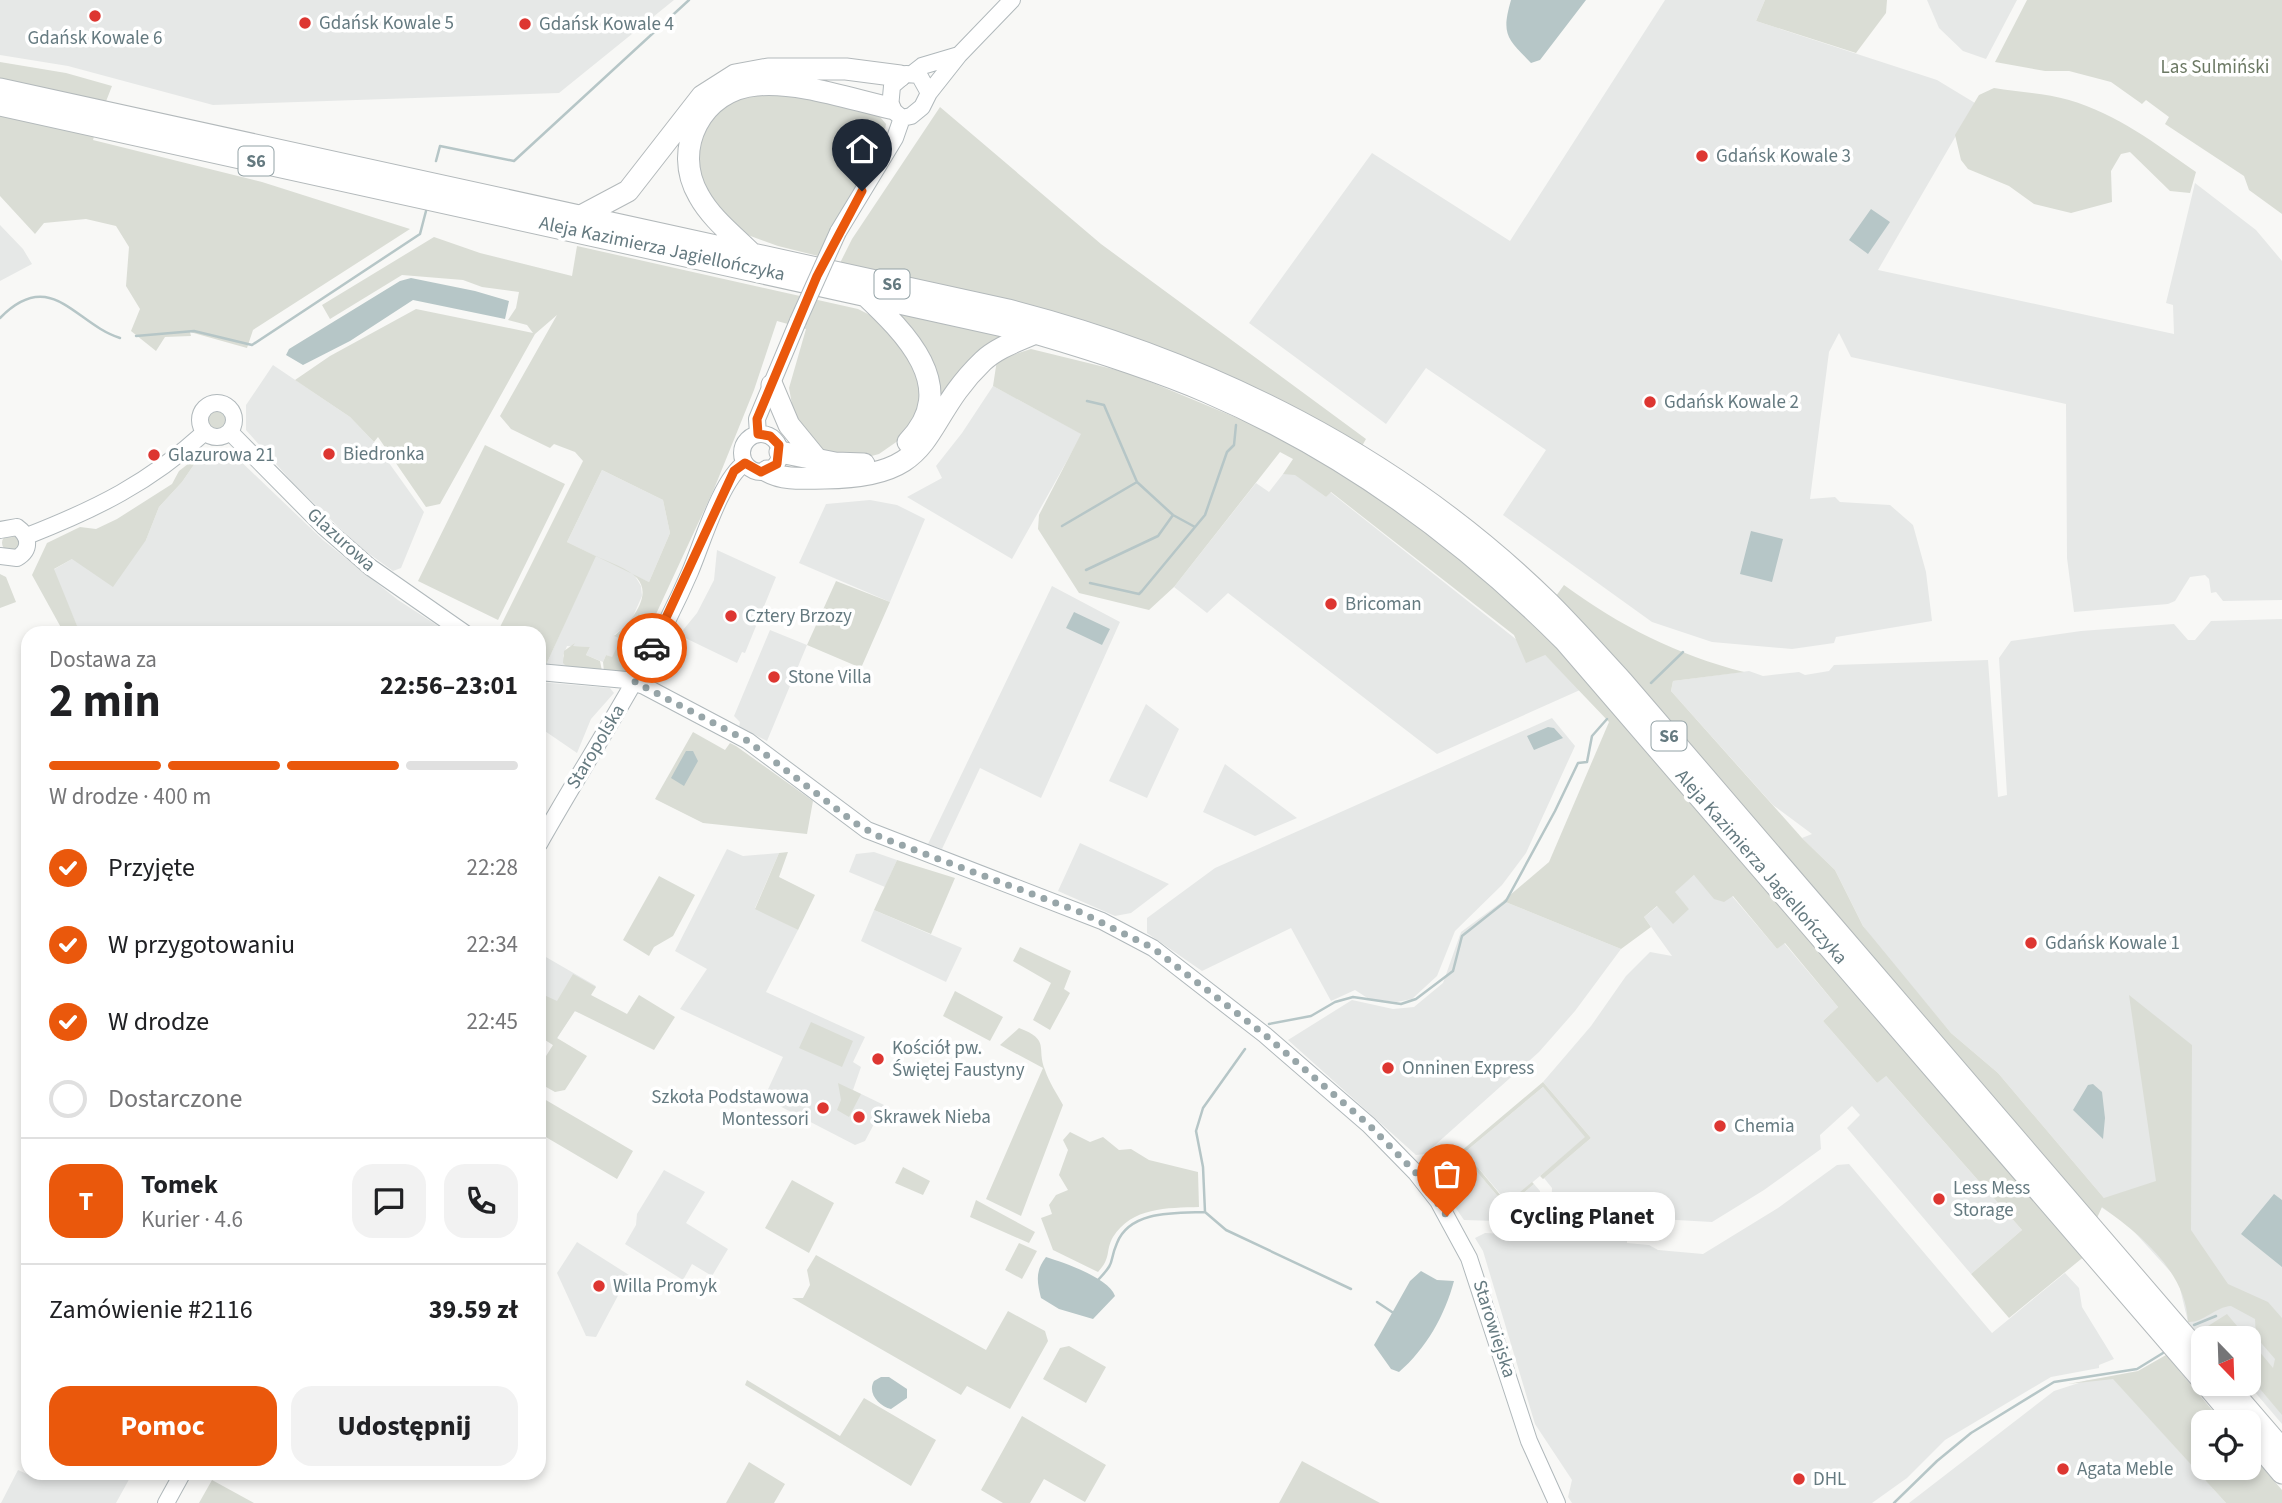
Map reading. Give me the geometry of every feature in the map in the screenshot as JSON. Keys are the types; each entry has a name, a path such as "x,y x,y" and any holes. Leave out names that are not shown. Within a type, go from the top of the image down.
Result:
{"highway":[{"path":"581,216 628,191 702,96 735,75 768,69 846,69 906,75"},
{"path":"750,252 707,207 691,177 689,148 695,126 711,103 734,90 769,84 896,113"},
{"name":"Aleja Kazimierza Jagiellończyka","path":"0,89 1008,310 1127,344 1239,389 1302,421 1422,497 1502,561 1549,603 1622,681 2191,1343"},
{"name":"Aleja Kazimierza Jagiellończyka","path":"0,105 1035,333 1158,372 1280,427 1343,463 1416,512 1505,584 1564,640 2191,1367"},
{"path":"780,452 853,464 887,458 911,439 926,412 928,380 915,348 864,294"},
{"path":"767,471 789,477 863,477 895,467 923,444 984,360 1035,333"},
{"path":"772,385 789,425 816,458"},
{"name":"Aleja Kazimierza Jagiellończyka","path":"2216,1396 2228,1410"},
{"path":"2236,1396 2282,1449"},
{"path":"2261,1448 2282,1473"}],"street":[{"path":"929,93 959,55 1012,0"},
{"path":"906,75 924,80 929,93 928,100 915,114 896,113 889,94 906,75 922,66 959,55"},
{"name":"Staropolska","path":"546,832 635,682 685,583 730,478 745,463 744,445 758,434 757,419 838,232 895,138 896,113"},
{"path":"217,403 229,407 233,413 230,432 218,437 205,432 200,420 205,408 217,403"},
{"path":"27,536 132,489 170,463 205,432"},
{"name":"Glazurowa","path":"230,432 324,527 370,568 454,626"},
{"path":"745,463 755,471 767,471 777,464 780,452 775,440 758,434"},
{"path":"0,556 11,560 23,555 28,543 27,536 17,527 2,524"},
{"path":"546,673 635,682"},
{"name":"Starowiejska","path":"635,682 748,741 855,823 880,837 1080,912 1153,948 1265,1035 1369,1125 1423,1182 1447,1216 1469,1258 1529,1441 1557,1503"},
{"path":"166,1503 179,1480"}],"shaded area":[{"path":"0,0 674,0 559,93 213,105 68,66 0,55"},
{"path":"1511,0 1586,0 1540,60 1531,63 1508,35 1507,21"},
{"path":"1665,0 1765,0 1756,21 1937,80 1975,103 1878,270 2174,334 2173,305 2166,303 2195,183 2256,230 2282,261 2282,600 2223,601 2216,592 2211,593 2209,579 2205,575 2190,577 2175,601 2168,604 2074,612 2067,558 2066,404 1851,357 1839,333 1829,352 1810,499 1835,497 1840,502 1890,505 1913,525 1926,572 1932,621 1836,637 1834,643 1792,649 1712,642 1652,622 1503,515 1546,450 1426,368 1386,424 1249,323 1372,153 1510,241"},
{"path":"1927,0 2017,0 1986,59 1963,51 1939,28"},
{"path":"1871,209 1890,222 1868,254 1849,240"},
{"path":"0,225 23,249 32,264 0,281"},
{"path":"411,278 509,301 505,319 413,300 350,341 303,365 286,355 289,349 400,281"},
{"path":"273,365 350,417 374,442 424,512 401,568 393,571 357,545 292,482 246,430 246,405"},
{"path":"993,386 1082,434 1012,559 907,497 942,478 936,466"},
{"path":"202,453 232,453 323,540 398,600 438,626 77,626 53,570 72,559 146,540 159,507 182,482"},
{"path":"602,470 663,500 670,533 649,582 635,576 641,586 642,596 631,621 614,635 621,639 612,658 606,655 603,662 586,655 590,647 567,646 563,656 568,668 546,665 595,556 567,542"},
{"path":"1283,474 1295,474 1326,497 1330,492 1517,640 1545,655 1580,690 1437,754 1228,593 1207,613 1174,587 1256,483 1269,492"},
{"path":"870,500 897,505 925,519 890,602 799,563 826,504"},
{"path":"1751,531 1783,539 1772,582 1740,574"},
{"path":"717,550 776,577 745,653 742,652 737,663 679,635 697,613 714,580"},
{"path":"1052,586 1120,622 1041,798 980,768 942,849 928,844"},
{"path":"1074,612 1110,629 1102,645 1066,628"},
{"path":"2282,619 2282,1424 2258,1396 2261,1396 2261,1326 2191,1326 2178,1280 2128,1225 2101,1207 2104,1198 1998,1073 1951,1033 1874,941 1863,926 1835,870 1802,838 1812,834 1773,805 1671,691 1673,681 1749,671 1763,676 1799,672 1805,675 1829,671 1834,665 1988,660 1998,797 2007,795 1999,658 2011,641 2081,631 2174,624 2188,640 2195,640 2211,621"},
{"path":"770,630 807,645 767,741 739,727 740,722 734,716"},
{"path":"546,683 610,688 614,693 591,719 577,753 546,732"},
{"path":"1146,704 1179,729 1147,798 1109,781"},
{"path":"1552,718 1575,746 1526,853 1502,885 1455,931 1437,976 1412,999 1397,1002 1369,999 1355,990 1331,1001 1291,928 1202,971 1147,933 1147,918 1215,868"},
{"path":"1548,727 1554,728 1563,738 1534,750 1527,736"},
{"path":"686,751 693,751 698,761 684,786 671,778"},
{"path":"1225,764 1297,818 1255,836 1203,812"},
{"path":"1080,843 1169,884 1131,913 1115,916 1058,891"},
{"path":"727,849 743,856 779,853 755,908 798,930 766,992 865,1037 853,1062 861,1067 853,1090 884,1105 865,1141 855,1145 764,1098 783,1057 680,1009 707,969 675,951"},
{"path":"874,852 897,860 885,887 849,872 856,854"},
{"path":"1694,875 1732,896 1777,949 1784,943 1838,1007 1823,1021 1877,1083 1885,1075 2022,1230 1971,1274 1847,1128 1860,1115 1852,1106 1820,1135 1821,1149 1764,1190 1712,1222 1551,1213 1552,1188 1544,1178 1591,1138 1543,1082 1591,1026 1626,976 1650,952 1672,956 1644,917 1658,906 1689,909 1674,892"},
{"path":"1503,901 1621,949 1575,1011 1539,1052 1425,1154 1416,1155 1288,1040 1352,1000 1393,1009 1414,1007 1443,983 1461,932"},
{"path":"874,910 962,948 946,982 861,941"},
{"path":"546,957 596,986 580,1013 574,1011 553,1045 546,1040"},
{"path":"2093,1084 2102,1092 2105,1118 2103,1139 2073,1110 2088,1085"},
{"path":"1543,1087 1586,1137 1508,1203 1465,1152"},
{"path":"1460,1152 1507,1207 1534,1184 1540,1191 1540,1215 1525,1222 1464,1220 1433,1175"},
{"path":"1849,1164 1992,1333 2065,1273 2079,1288 2082,1307 2114,1359 2099,1365 2099,1368 2051,1377 1945,1440 1907,1478 1872,1503 1572,1503 1568,1497 1572,1480 1535,1424 1483,1251 1475,1238 1485,1233 1627,1240 1627,1243 1649,1245 1658,1250 1703,1254 1778,1208 1837,1165"},
{"path":"664,1170 705,1192 686,1223 728,1249 712,1276 692,1264 683,1280 625,1244 636,1225 637,1214"},
{"path":"2274,1194 2282,1200 2282,1267 2241,1234"},
{"path":"577,1242 629,1275 596,1337 586,1336 557,1273"},
{"path":"1046,1257 1096,1277 1111,1289 1115,1296 1093,1319 1059,1309 1041,1298 1038,1277"},
{"path":"1421,1271 1437,1280 1454,1281 1433,1331 1418,1353 1399,1372 1391,1369 1374,1345 1410,1281"},
{"path":"889,1377 907,1389 907,1398 891,1409 879,1402 873,1394 874,1381"},
{"path":"2113,1378 2191,1464 2191,1480 2205,1480 2226,1503 1909,1503 2054,1391 2088,1380"},
{"path":"18,1470 21,1471 21,1480 129,1480 116,1503 1,1503"}],"green space":[{"path":"1765,0 1887,0 1886,13 1856,53 1756,21"},
{"name":"Las Sulmiński","path":"2027,0 2282,0 2282,214 2249,190 2244,176 2165,124 2169,117 2146,100 2142,104 2111,82 2069,71 2045,71 1995,62"},
{"path":"0,62 66,73 112,86 105,104 0,81"},
{"path":"1994,88 2069,100 2120,122 2196,172 2190,193 2170,191 2130,152 2121,154 2111,171 2112,202 2071,213 2034,204 2009,186 1968,169 1961,160 1955,135 1979,95"},
{"path":"759,89 875,111 886,124 883,142 818,256 745,234 704,195 696,139 728,98"},
{"path":"940,107 1101,244 1366,439 1362,446 1299,410 1173,353 1045,311 840,263 852,239"},
{"path":"0,112 95,133 93,140 262,182 410,229 253,330 247,348 190,332 191,336 165,337 156,351 131,331 140,309 126,286 129,247 116,226 86,219 44,223 35,234 0,196"},
{"path":"434,237 480,253 572,276 577,246 858,309 876,318 916,367 921,401 917,417 902,438 879,454 864,458 817,449 796,426 789,388 806,329 777,321 754,390 714,489 631,668 622,673 604,672 603,662 606,655 612,657 621,639 614,636 632,618 641,602 641,585 632,574 649,582 670,533 663,500 602,470 567,542 596,556 546,665 546,626 500,626 583,461 575,452 554,444 550,448 511,429 500,416 557,315 535,334 440,504 426,507 378,437 374,442 350,417 295,380 330,356 416,309 533,333 527,325 508,320 516,308 519,292 482,287 463,280 402,275 330,319 322,305"},
{"path":"888,309 1015,339 933,414"},
{"path":"1031,349 1129,373 1254,425 1332,466 1443,540 1564,652 2086,1255 2009,1318 1971,1274 2022,1230 1886,1076 1877,1083 1823,1021 1838,1007 1785,943 1777,949 1733,896 1724,902 1714,899 1694,875 1675,892 1689,909 1673,924 1657,906 1644,917 1651,927 1621,949 1503,901 1549,862 1609,722 1545,655 1526,663 1514,635 1331,492 1326,497 1295,475 1283,474 1293,459 1280,452 1174,587 1149,610 1079,593 1038,529 1039,515 1081,434 993,386 997,360"},
{"path":"217,411 223,414 226,420 223,426 217,429 211,426 208,420 211,414"},
{"path":"485,445 565,484 498,620 418,581"},
{"path":"202,453 182,482 159,507 146,540 113,587 72,559 54,569 77,626 60,626 32,575 47,543 80,527 96,529 117,519 172,484 179,471"},
{"path":"11,534 17,537 20,543 17,549 11,552 5,549 2,543 5,537"},
{"path":"0,574 6,577 16,602 0,608"},
{"path":"836,581 890,602 861,668 807,645"},
{"path":"1564,585 1606,614 1650,638 1695,657 1744,672 1673,681 1671,691 1802,838 1835,870 1863,926 1951,1033 1998,1073 2104,1198 2156,1181 2129,995 2192,1045 2191,1230 2228,1284 2268,1302 2282,1318 2282,1415 2261,1390 2261,1354 2273,1368 2275,1359 2261,1343 2261,1326 2255,1326 2255,1319 2231,1306 2188,1322 2179,1287 2158,1256 2131,1229 2102,1207 2097,1218 1556,596"},
{"path":"575,643 573,646 590,647 586,655 600,661 602,671 568,668 563,663 564,651"},
{"path":"693,732 725,750 730,743 736,746 813,801 807,834 703,823 655,799"},
{"path":"788,852 779,877 815,895 798,930 755,909 779,853"},
{"path":"897,860 955,878 931,934 874,910"},
{"path":"659,876 695,895 673,936 654,947 649,956 623,940"},
{"path":"1020,947 1071,971 1064,989 1070,993 1050,1030 1033,1020 1051,983 1013,961"},
{"path":"573,974 596,987 591,995 627,1014 639,995 675,1017 654,1050 575,1011 557,1038 587,1056 565,1090 555,1092 546,1087 546,1056 553,1045 546,1040 546,996 557,1001"},
{"path":"955,991 1003,1017 990,1041 943,1016"},
{"path":"811,1022 853,1041 842,1067 799,1048"},
{"path":"1019,1028 1039,1041 1047,1074 1063,1105 1021,1216 986,1199 1043,1068 1000,1045"},
{"path":"1543,1082 1591,1138 1543,1179 1540,1176 1585,1137 1543,1087 1465,1152 1507,1203 1532,1182 1534,1184 1507,1207 1460,1152"},
{"path":"838,1083 861,1094 849,1117 837,1110 841,1100"},
{"path":"546,1100 633,1151 617,1179 546,1137"},
{"path":"1070,1132 1090,1142 1103,1137 1119,1150 1131,1149 1149,1160 1198,1172 1199,1207 1151,1211 1130,1220 1113,1237 1107,1258 1098,1272 1053,1250 1041,1218 1052,1214 1049,1205 1056,1195 1068,1190 1059,1175 1068,1150 1063,1140"},
{"path":"903,1167 930,1181 923,1195 895,1183"},
{"path":"792,1180 834,1203 809,1253 765,1228"},
{"path":"976,1200 1035,1232 1029,1243 970,1217"},
{"path":"1019,1243 1037,1251 1022,1279 1005,1270"},
{"path":"816,1255 986,1350 1008,1311 1045,1331 1048,1341 1010,1409 967,1386 961,1395 792,1298 803,1298 810,1285 807,1270"},
{"path":"2227,1314 2237,1326 2208,1326"},
{"path":"1069,1346 1106,1367 1086,1403 1043,1379 1060,1348"},
{"path":"2166,1355 2191,1385 2191,1396 2200,1396 2212,1410 2191,1410 2191,1465 2113,1379 2068,1384 2138,1371"},
{"path":"747,1380 840,1436 864,1398 936,1440 911,1486 745,1385"},
{"path":"1022,1416 1106,1465 1085,1502 1044,1479 1030,1503 1003,1503 981,1490"},
{"path":"1302,1461 1380,1503 1279,1503"},
{"path":"749,1462 785,1484 774,1503 726,1503"},
{"path":"2261,1466 2282,1490 2282,1503 2226,1503 2205,1480 2261,1480"},
{"path":"212,1480 254,1503 199,1503"}],"waterway":[{"path":"436,161 440,146 514,161 689,0"},
{"path":"136,336 194,331 252,345 420,234 426,211"},
{"path":"0,318 18,303 34,297 49,298 120,338"},
{"path":"1087,401 1104,405 1137,482 1173,515 1195,527"},
{"path":"1090,583 1139,594 1142,591 1205,515 1227,452 1234,445 1236,425"},
{"path":"1062,526 1137,482"},
{"path":"1086,570 1158,536 1173,515"},
{"path":"1651,683 1683,652"},
{"path":"1269,1024 1311,1016 1335,1002 1353,997 1401,1004 1416,999 1453,971 1462,936 1506,901 1578,763 1587,762 1592,736 1607,719"},
{"path":"1205,1212 1203,1167 1196,1131 1203,1108 1245,1049"},
{"path":"1098,1280 1110,1265 1123,1232 1132,1224 1155,1216 1205,1212 1226,1230 1351,1289"},
{"path":"1377,1302 1392,1312"},
{"path":"2194,1325 2216,1316"},
{"path":"1894,1503 1937,1461 1971,1433 2054,1382 2137,1369 2163,1353"}],"way so far":[{"path":"652,648 635,682 748,741 855,823 894,843 1102,921 1153,948 1181,967 1369,1125 1416,1173 1447,1216"}],"place":[{"name":"Gdańsk Kowale 6","path":"95,16"},
{"name":"Gdańsk Kowale 5","path":"305,23"},
{"name":"Gdańsk Kowale 4","path":"525,24"},
{"name":"Gdańsk Kowale 3","path":"1702,156"},
{"name":"Gdańsk Kowale 2","path":"1650,402"},
{"name":"Biedronka","path":"329,454"},
{"name":"Glazurowa 21","path":"154,455"},
{"name":"Bricoman","path":"1331,604"},
{"name":"Cztery Brzozy","path":"731,616"},
{"name":"Stone Villa","path":"774,677"},
{"name":"Gdańsk Kowale 1","path":"2031,943"},
{"name":"Kościół pw. Świętej Faustyny","path":"878,1059"},
{"name":"Onninen Express","path":"1388,1068"},
{"name":"Szkoła Podstawowa Montessori","path":"823,1108"},
{"name":"Skrawek Nieba","path":"859,1117"},
{"name":"Chemia","path":"1720,1126"},
{"name":"Less Mess Storage","path":"1939,1199"},
{"name":"Cycling Planet","path":"1447,1216"},
{"name":"Willa Promyk","path":"599,1286"},
{"name":"Agata Meble","path":"2063,1469"},
{"name":"DHL","path":"1799,1479"}],"route":[{"path":"652,648 685,583 734,471 745,463 755,471 767,471 773,468 780,458 779,445 775,440 765,434 758,434 757,419 817,276 862,191"}]}
